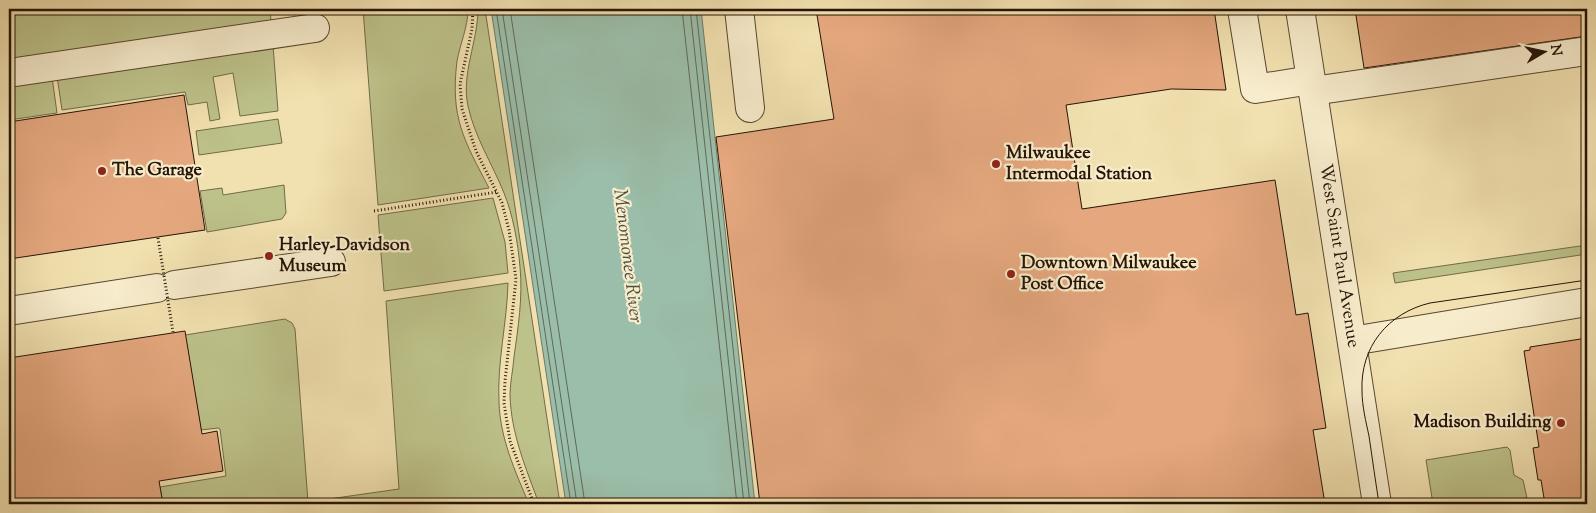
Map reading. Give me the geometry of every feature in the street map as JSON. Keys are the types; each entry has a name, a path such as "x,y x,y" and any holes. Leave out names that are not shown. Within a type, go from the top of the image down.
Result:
{"street":[{"path":"738,9 750,108"},
{"path":"1242,9 1255,89 1312,86 1587,51"},
{"name":"West Saint Paul Avenue","path":"1300,9 1377,504"},
{"path":"9,73 315,28"},
{"path":"9,310 331,262"},
{"path":"1352,341 1587,302"}],"path":[{"path":"474,9 472,29 460,84 462,109 476,151 502,203 509,230 516,280 504,403 510,441 534,504"},
{"path":"374,211 496,192"},
{"path":"158,238 173,332"}],"green space":[{"path":"9,9 270,9 271,22 9,63"},
{"path":"363,9 468,9 467,22 457,61 455,81 457,114 472,156 489,188 378,205"},
{"path":"478,9 485,9 560,504 539,504 520,451 513,423 510,390 520,312 520,267 515,229 510,210 479,140 471,118 466,94"},
{"path":"273,45 278,111 240,116 233,73 213,77 220,119 210,121 207,102 188,105 185,92 62,110 57,76"},
{"path":"52,77 57,113 9,120 9,83"},
{"path":"278,119 282,143 199,155 196,131"},
{"path":"284,185 286,213 282,219 207,232 200,191 222,188 223,195"},
{"path":"493,198 505,242 508,273 384,291 378,215"},
{"path":"1587,245 1587,254 1395,283 1393,273"},
{"path":"508,283 499,372 500,415 509,454 529,504 163,504 160,487 226,476 220,429 201,430 185,335 285,319 292,323 295,329 308,502 399,489 386,301"},
{"path":"1507,447 1510,450 1514,475 1523,480 1527,498 1490,504 1433,504 1426,460"}],"water":[{"name":"Menomonee River","path":"491,9 701,9 755,504 566,504"}],"building":[{"name":"Downtown Milwaukee Post Office","path":"816,9 1214,9 1226,90 1171,89 1066,105 1082,209 1275,180 1296,315 1308,313 1326,428 1313,430 1325,504 760,504 716,137 834,119"},
{"path":"1355,9 1587,9 1587,36 1364,68"},
{"name":"The Garage","path":"184,95 205,230 9,259 9,122"},
{"path":"185,331 202,434 217,431 223,471 159,481 163,504 9,504 9,358"},
{"name":"Madison Building","path":"1587,338 1587,504 1545,504 1541,480 1538,480 1533,448 1539,447 1524,351 1530,350 1530,347"}],"tram line":[{"path":"1379,504 1363,408 1362,391 1366,360 1380,334 1401,315 1430,303 1587,280"}],"place":[{"name":"Milwaukee Intermodal Station","path":"996,164"},
{"name":"The Garage","path":"102,171"},
{"name":"Harley-Davidson Museum","path":"269,256"},
{"name":"Downtown Milwaukee Post Office","path":"1011,274"},
{"name":"Madison Building","path":"1561,423"}]}
